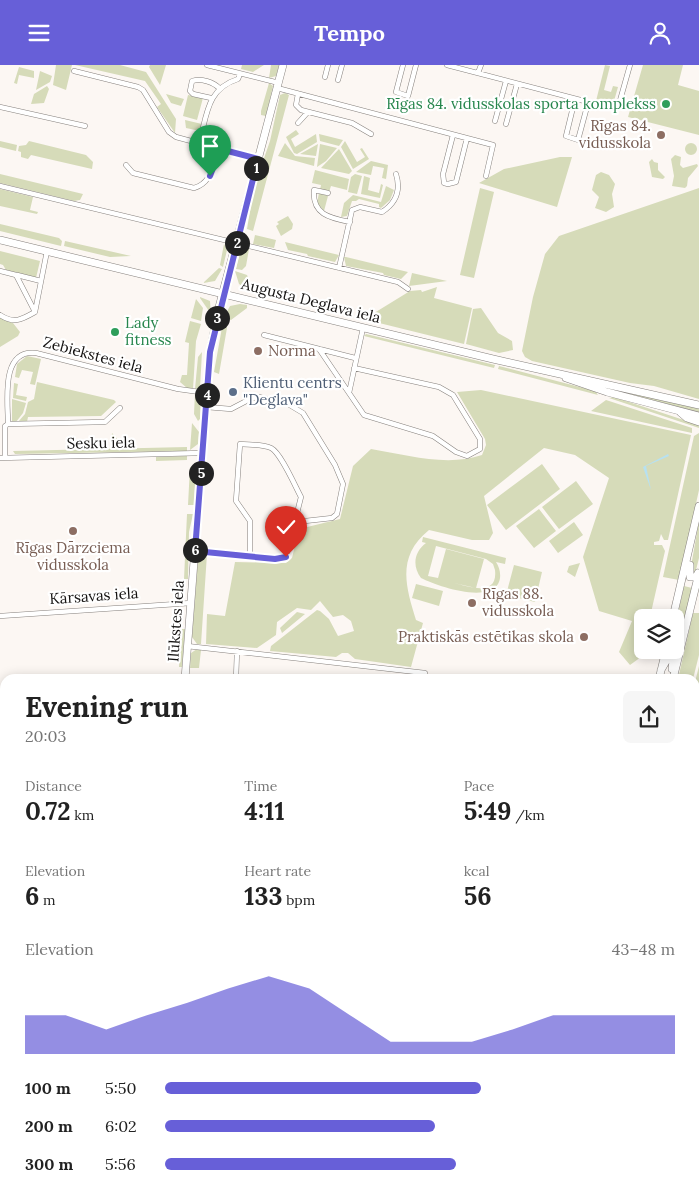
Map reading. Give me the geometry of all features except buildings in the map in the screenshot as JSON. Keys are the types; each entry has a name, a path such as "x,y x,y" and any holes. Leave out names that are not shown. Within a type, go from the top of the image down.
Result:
{"street":[{"path":"207,65 240,73 298,94 494,145 486,176"},
{"name":"Ilūkstes iela","path":"185,674 210,352 223,294 283,65"},
{"path":"325,77 328,65"},
{"path":"338,80 342,65"},
{"path":"403,65 396,92 408,95 416,65"},
{"path":"446,65 611,109 617,107 630,65"},
{"path":"478,73 481,65"},
{"path":"74,71 138,87 143,90 172,135 258,159"},
{"path":"199,144 211,98 220,89 238,79 240,73"},
{"path":"211,98 193,94 190,91 192,81 197,79 216,84 220,89"},
{"path":"495,121 506,81"},
{"path":"506,124 517,84"},
{"path":"298,94 296,105 300,110 352,123 371,134"},
{"path":"576,99 566,136 578,140 588,103"},
{"path":"0,107 85,126"},
{"path":"298,123 308,112"},
{"path":"454,135 443,174 444,183 448,185 456,182 467,138"},
{"path":"126,165 133,173 194,188 204,184 210,176 220,149"},
{"path":"339,268 350,222 356,207 382,212 395,201 399,183 396,174"},
{"path":"0,186 398,282 408,289"},
{"path":"328,193 314,190 313,200 320,212 326,217 350,222"},
{"name":"Augusta Deglava iela","path":"0,239 363,328 557,374 583,378 699,405"},
{"path":"0,315 14,321 20,320 34,311 47,251"},
{"path":"0,271 41,281"},
{"path":"16,275 34,311"},
{"path":"349,393 355,358 363,328"},
{"path":"264,335 355,358"},
{"path":"319,349 360,410 369,418 433,436 456,452 467,456 480,449 480,439 453,395 439,387 354,368"},
{"name":"Zebiekstes iela","path":"3,457 5,426 8,424 8,383 13,361 23,353 36,353 178,389 207,393"},
{"name":"Augusta Deglava iela","path":"557,374 607,393 699,416"},
{"path":"206,407 231,409 259,397 288,404 303,413 335,465 344,489 337,514 332,518 296,522"},
{"path":"8,424 106,422 120,408"},
{"path":"680,412 687,418 699,422"},
{"path":"195,551 275,559 286,557 301,497 278,455 272,448 240,444 236,501 250,521 250,556"},
{"name":"Sesku iela","path":"3,457 202,453"},
{"path":"675,609 699,506"},
{"path":"693,535 689,576 694,578 699,572"},
{"path":"673,674 699,572"},
{"name":"Kārsavas iela","path":"0,616 190,603"},
{"path":"187,645 425,673"},
{"path":"236,674 238,651"},
{"path":"661,670 666,659 672,658 674,663 673,674"},
{"path":"660,674 664,659"}],"green space":[{"path":"56,65 72,65 66,90 53,85"},
{"path":"75,65 120,65 146,72 176,119 175,133 157,107 161,104 145,81"},
{"path":"150,65 166,65 160,85 149,67"},
{"path":"242,65 264,65 253,72 241,69"},
{"path":"271,65 279,65 276,76 269,78"},
{"path":"605,65 610,66 604,90 611,92 613,86 618,87 614,101 608,105 596,101"},
{"name":"Rīgas 84. vidusskolas sporta komplekss","path":"643,65 683,65 678,85 699,91 699,135 628,117"},
{"path":"19,67 34,71 34,78 19,75 17,84 14,83"},
{"path":"40,71 52,76 50,82 36,90"},
{"path":"269,83 273,86 266,116 261,115 261,111"},
{"path":"47,86 49,89 44,103 31,104 34,94"},
{"path":"285,93 289,95 253,231 247,229 254,187 270,141 280,95"},
{"path":"166,94 184,99 181,106 171,103"},
{"path":"188,95 203,98 197,120 183,116"},
{"path":"185,120 202,124 200,131 186,128"},
{"path":"296,130 299,134 291,139 295,147 316,134 317,142 297,154 294,153 286,137"},
{"path":"319,134 343,140 339,146 320,141"},
{"path":"0,141 17,145 16,151 0,147"},
{"path":"29,141 86,155 93,162 92,169 31,155 28,159 21,157 21,152 18,151 19,146 26,145"},
{"path":"345,141 357,162 365,157 360,149 362,148 369,159 353,169 341,147"},
{"path":"285,143 295,156 315,158 314,166 278,156"},
{"path":"693,143 696,144 696,154 689,155 686,154 685,147 686,144"},
{"path":"318,144 316,156 300,154"},
{"path":"320,144 337,148 326,161 317,167"},
{"path":"339,149 352,171 349,174 321,168"},
{"path":"675,155 681,157 680,165 683,168 697,164 698,166 688,178 685,188 672,186 674,176 671,159"},
{"path":"560,157 572,157 557,207 479,183 504,169"},
{"path":"652,159 658,163 658,170 665,177 663,179 652,177 649,162"},
{"path":"371,161 388,165 386,179 382,178 384,168 373,166 371,175 356,172"},
{"path":"315,170 349,179 347,190 331,186 329,192 320,190 321,185 312,183"},
{"path":"601,172 609,175 615,184 612,194 614,207 606,212 595,208 599,197 592,190 596,175"},
{"path":"0,174 83,194 80,200 74,201 0,183"},
{"path":"355,174 362,176 357,194 348,192 351,177"},
{"path":"364,176 370,178 368,190 379,193 381,184 383,185 380,198 361,194"},
{"path":"386,186 394,190 390,200 381,208 379,204 359,199 352,201 347,216 341,217 344,203 353,195 381,202"},
{"path":"480,188 494,192 474,278 460,275"},
{"path":"699,188 699,399 654,386 630,383 532,361 525,357 522,351 533,297 545,254 559,236"},
{"path":"0,189 33,197 30,210 38,212 37,214 0,206"},
{"path":"319,193 328,196 324,211 317,203"},
{"path":"288,216 293,224 292,229 281,236 276,226 279,224 277,222"},
{"path":"0,224 59,238 62,241 61,246 0,231"},
{"path":"255,235 276,240 274,248 253,244"},
{"path":"65,241 131,256 110,257 64,246"},
{"path":"285,242 339,255 335,262 308,256 307,254 288,250"},
{"path":"224,244 227,250 223,267 220,265"},
{"path":"244,249 249,249 246,266 242,270 236,269 240,253"},
{"path":"0,251 40,261 36,278 6,270 0,264"},
{"path":"344,257 408,272 401,279 384,275 383,273 346,266"},
{"path":"219,268 222,269 215,281 203,283"},
{"path":"235,271 247,275 251,285 251,292 239,284"},
{"path":"412,273 447,281 409,286"},
{"path":"437,287 434,298 472,308 464,344 367,320 366,318 410,291 421,290 422,292"},
{"path":"200,298 210,301 211,314"},
{"path":"196,299 203,308 201,321 191,318"},
{"path":"247,305 247,308 231,320 224,317 230,306"},
{"path":"481,308 498,333 512,341 513,350 499,353 466,344 473,309"},
{"path":"0,317 13,323 20,332 18,336 0,347"},
{"path":"190,321 201,324 196,341 193,389 187,388 180,382 182,375 187,375 189,343 185,342"},
{"path":"223,322 227,328 219,374 214,372"},
{"path":"366,334 495,365 494,368 364,336"},
{"path":"202,352 200,388 195,389 198,357"},
{"path":"27,356 41,359 35,385 30,384 33,372 22,370 19,378 15,377 17,364"},
{"path":"499,366 595,391 598,395 498,369"},
{"path":"37,382 116,402 101,416 28,417 27,422 18,422 25,414 28,402 34,399"},
{"path":"14,383 18,384 16,395 27,397 26,401 13,398"},
{"path":"594,385 699,408 699,412"},
{"path":"481,390 691,435 668,540 664,540 661,534 659,541 654,542 654,545 662,545 665,551 652,609 634,609 634,659 638,659 630,665 619,652 632,621 599,611 583,557 609,478 575,455 544,448 484,496 493,533 489,540 472,540 429,530 412,550 406,572 407,583 416,620 423,623 411,667 355,659 348,653 342,653 336,657 270,651 271,646 317,610 329,619 338,636 354,631 351,621 343,615 333,617 320,601 311,610 297,608 277,622 276,635 257,648 206,644 207,614 225,616 235,562 286,563 292,558 299,529 340,519 353,466 371,449 441,460 455,460 482,455 486,445 485,439 457,392"},
{"path":"195,393 201,399 200,419 198,421 194,414"},
{"path":"614,397 699,425 699,428 609,398"},
{"path":"12,399 26,403 23,413 16,422 12,422"},
{"path":"606,400 692,428 692,433 591,411"},
{"path":"192,423 199,432 198,444 190,450"},
{"path":"112,433 124,446 111,446"},
{"path":"699,433 699,490 679,580 663,577 694,436"},
{"path":"187,447 187,451 15,454 13,451"},
{"path":"187,456 187,460 156,461 156,457"},
{"path":"542,464 560,489 506,530 487,505"},
{"path":"190,467 196,468 194,505 188,505"},
{"path":"576,481 593,504 559,529 542,507"},
{"path":"539,509 556,531 534,548 516,526"},
{"path":"187,514 193,514 189,532 188,579 184,579"},
{"path":"699,521 699,558 695,574 690,572"},
{"path":"574,522 583,535 558,553 549,541"},
{"path":"423,537 506,558 505,564 496,562 500,573 498,584 492,590 473,593 438,585 421,578 415,564 419,551 426,543 422,542","holes":["436,546 486,559 493,564 495,570 495,578 492,584 488,587 476,588 484,559 446,549 438,578 428,576"]},
{"path":"207,554 201,644 197,644 192,637 198,558 200,555"},
{"path":"580,563 575,577 567,572 569,566"},
{"path":"514,565 542,572 535,602 506,595"},
{"path":"416,584 443,591 439,606 412,598"},
{"path":"684,586 692,588 684,622 684,609 679,609"},
{"path":"297,612 305,614 282,633 280,628"},
{"path":"693,613 699,613 699,655 694,674 679,674"},
{"path":"181,629 185,629 182,667 179,667"},
{"path":"197,649 201,650 199,668 190,668 191,653"}],"water":[{"path":"668,454 669,456 646,466 651,490 643,467"}],"place":[{"name":"Rīgas 84. vidusskolas sporta komplekss","path":"666,104"},
{"name":"Rīgas 84. vidusskola","path":"661,135"},
{"name":"Lady fitness","path":"115,332"},
{"name":"Norma","path":"258,351"},
{"name":"Klientu centrs \"Deglava\"","path":"233,392"},
{"name":"Rīgas Dārzciema vidusskola","path":"73,531"},
{"name":"Rīgas 88. vidusskola","path":"472,603"},
{"name":"Praktiskās estētikas skola","path":"584,637"}],"route":[{"path":"210,176 220,149 258,159 218,311 210,352 195,551 275,559 286,557"}]}
